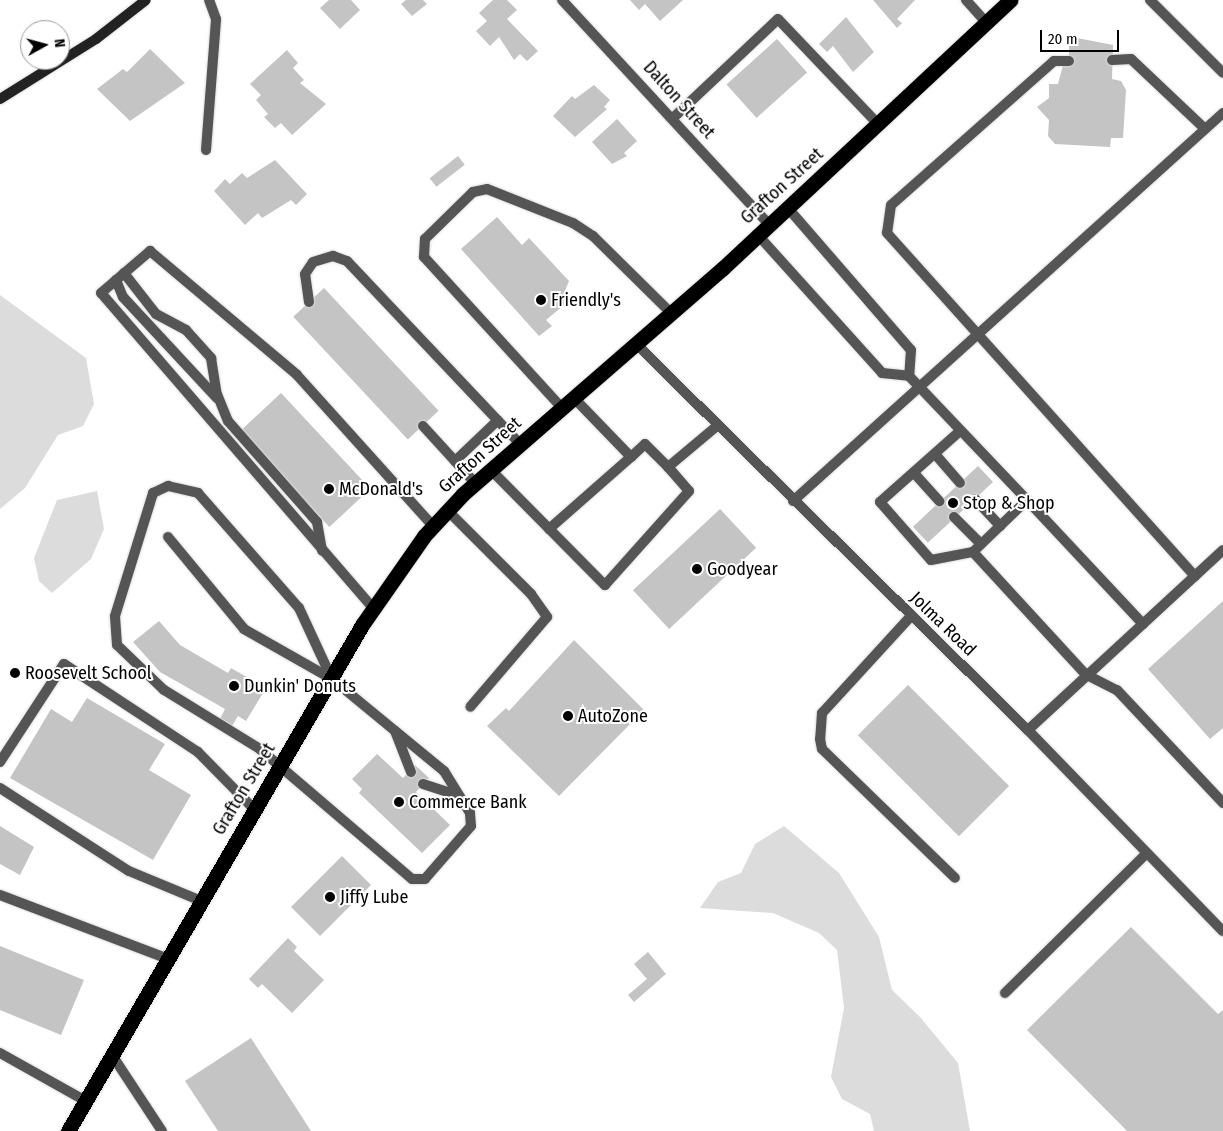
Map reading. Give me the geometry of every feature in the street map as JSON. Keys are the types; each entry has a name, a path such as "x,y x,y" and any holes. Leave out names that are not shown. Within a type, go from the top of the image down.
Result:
{"highway":[{"name":"Grafton Street","path":"68,1131 199,900 374,608 433,526 476,483 636,344 769,224 1010,0"}],"street":[{"path":"0,98 96,39 146,0"},
{"path":"206,150 216,19 209,0"},
{"name":"Dalton Street","path":"562,0 769,224"},
{"path":"966,0 987,23"},
{"path":"1150,0 1223,72"},
{"path":"673,118 778,19 878,124"},
{"path":"1112,60 1131,59 1204,128"},
{"path":"1069,61 1054,61 981,121 891,205 887,234 976,336 1195,576"},
{"path":"793,501 1204,128 1223,113"},
{"path":"562,408 424,256 425,239 472,192 487,189 573,223 593,236 670,313"},
{"path":"787,207 911,350 909,376 918,387 1143,624"},
{"path":"757,234 882,373 909,376"},
{"path":"374,608 322,551 101,293 150,251 297,375 433,526"},
{"path":"309,302 305,274 313,262 333,256 347,261 520,444"},
{"path":"124,273 156,314 186,330 211,358 220,401"},
{"path":"116,280 123,297 220,401 249,449 317,522 322,551"},
{"name":"Jolma Road","path":"636,344 793,501 1028,730 1223,931"},
{"path":"574,398 631,457"},
{"path":"455,461 498,420"},
{"path":"668,467 718,425"},
{"path":"423,426 476,483"},
{"path":"960,431 880,502 931,560 973,552 1027,500"},
{"path":"491,470 605,585 689,491 645,444 550,529"},
{"path":"935,454 960,483"},
{"path":"914,473 939,501"},
{"path":"168,536 244,629 332,679 444,771 470,813 471,826 425,879 412,879 279,766 164,690 117,645 116,616 152,492 168,486 198,492 299,608 332,679"},
{"path":"974,499 1000,526"},
{"path":"447,510 525,589 547,617 470,707"},
{"path":"954,517 981,544"},
{"path":"1028,730 1085,674 1143,624 1223,550"},
{"path":"973,552 1085,674 1118,690 1223,803"},
{"path":"911,616 822,713 820,739 822,749 955,878"},
{"path":"0,762 64,664 198,752 254,808"},
{"path":"395,731 411,772"},
{"path":"423,784 459,796"},
{"path":"0,788 129,871 199,900"},
{"path":"1005,993 1147,853"},
{"path":"0,895 166,958"},
{"path":"0,1053 86,1101"},
{"path":"112,1055 162,1131"}],"shaded area":[{"path":"0,295 86,358 94,404 83,426 58,435 25,488 0,509"},
{"path":"97,491 104,529 91,559 52,593 39,581 34,558 57,500"},
{"path":"784,826 839,873 879,937 892,990 920,1017 958,1063 970,1131 874,1131 870,1114 842,1099 831,1077 844,1008 837,950 819,933 773,913 700,908 718,882 741,873 755,844"}],"building":[{"path":"329,0 351,0 360,10 340,29 320,8"},
{"path":"406,0 423,0 427,4 412,16 401,4"},
{"path":"493,0 507,0 517,10 507,19 538,51 527,61 520,54 514,60 499,37 490,46 476,31 487,21 479,13"},
{"path":"630,0 683,0 660,21 645,4 639,10"},
{"path":"873,0 915,0 897,19 902,23 897,28"},
{"path":"846,17 874,52 853,72 833,46 827,52 819,44"},
{"path":"1077,38 1113,45 1112,79 1121,81 1126,90 1123,138 1111,138 1110,147 1055,144 1048,136 1049,120 1037,107 1049,98 1049,84 1058,84 1063,65 1069,65 1069,43"},
{"path":"777,39 807,72 757,118 726,85"},
{"path":"150,49 185,83 130,121 97,89 123,69 127,72"},
{"path":"287,50 298,63 293,68 304,80 300,83 326,104 292,135 281,123 275,128 264,117 268,114 256,100 261,95 250,84"},
{"path":"594,85 610,100 604,107 607,109 575,137 553,116 572,96 575,99"},
{"path":"617,119 637,141 624,153 627,156 612,164 592,142"},
{"path":"458,156 465,165 436,187 430,178"},
{"path":"275,160 307,194 296,205 291,200 262,218 258,213 245,225 214,191 225,179 230,184 242,173 247,178"},
{"path":"497,217 522,245 529,238 569,281 564,293 570,300 546,320 552,326 539,336 461,249"},
{"path":"324,288 439,411 408,440 293,317"},
{"path":"281,393 370,489 329,527 240,431"},
{"path":"978,466 993,482 928,543 913,527"},
{"path":"720,509 756,548 669,629 633,590"},
{"path":"1223,601 1223,728 1210,739 1148,669"},
{"path":"159,621 180,645 228,673 231,668 266,688 246,721 238,716 232,726 220,719 225,709 160,672 133,642"},
{"path":"574,640 644,710 559,796 487,726 506,708 509,711"},
{"path":"908,685 1009,786 959,836 858,735"},
{"path":"87,698 165,744 149,770 191,795 153,860 10,778 51,709 72,722"},
{"path":"377,754 403,778 415,765 429,778 416,792 450,825 422,853 359,793 362,789 352,779"},
{"path":"0,826 34,847 20,875 0,864"},
{"path":"342,856 371,885 320,936 291,907"},
{"path":"1131,927 1218,1014 1223,1010 1223,1131 1127,1131 1027,1030"},
{"path":"288,938 297,947 294,951 324,980 292,1013 262,984 258,988 249,979"},
{"path":"0,946 84,980 61,1035 0,1010"},
{"path":"648,952 666,974 634,1002 628,995 647,979 634,964"},
{"path":"251,1038 311,1131 218,1131 185,1081"}],"place":[{"name":"Friendly's","path":"541,300"},
{"name":"McDonald's","path":"329,489"},
{"name":"Stop & Shop","path":"953,503"},
{"name":"Goodyear","path":"697,569"},
{"name":"Roosevelt School","path":"15,673"},
{"name":"Dunkin' Donuts","path":"234,686"},
{"name":"AutoZone","path":"568,716"},
{"name":"Commerce Bank","path":"399,802"},
{"name":"Jiffy Lube","path":"330,897"}]}
